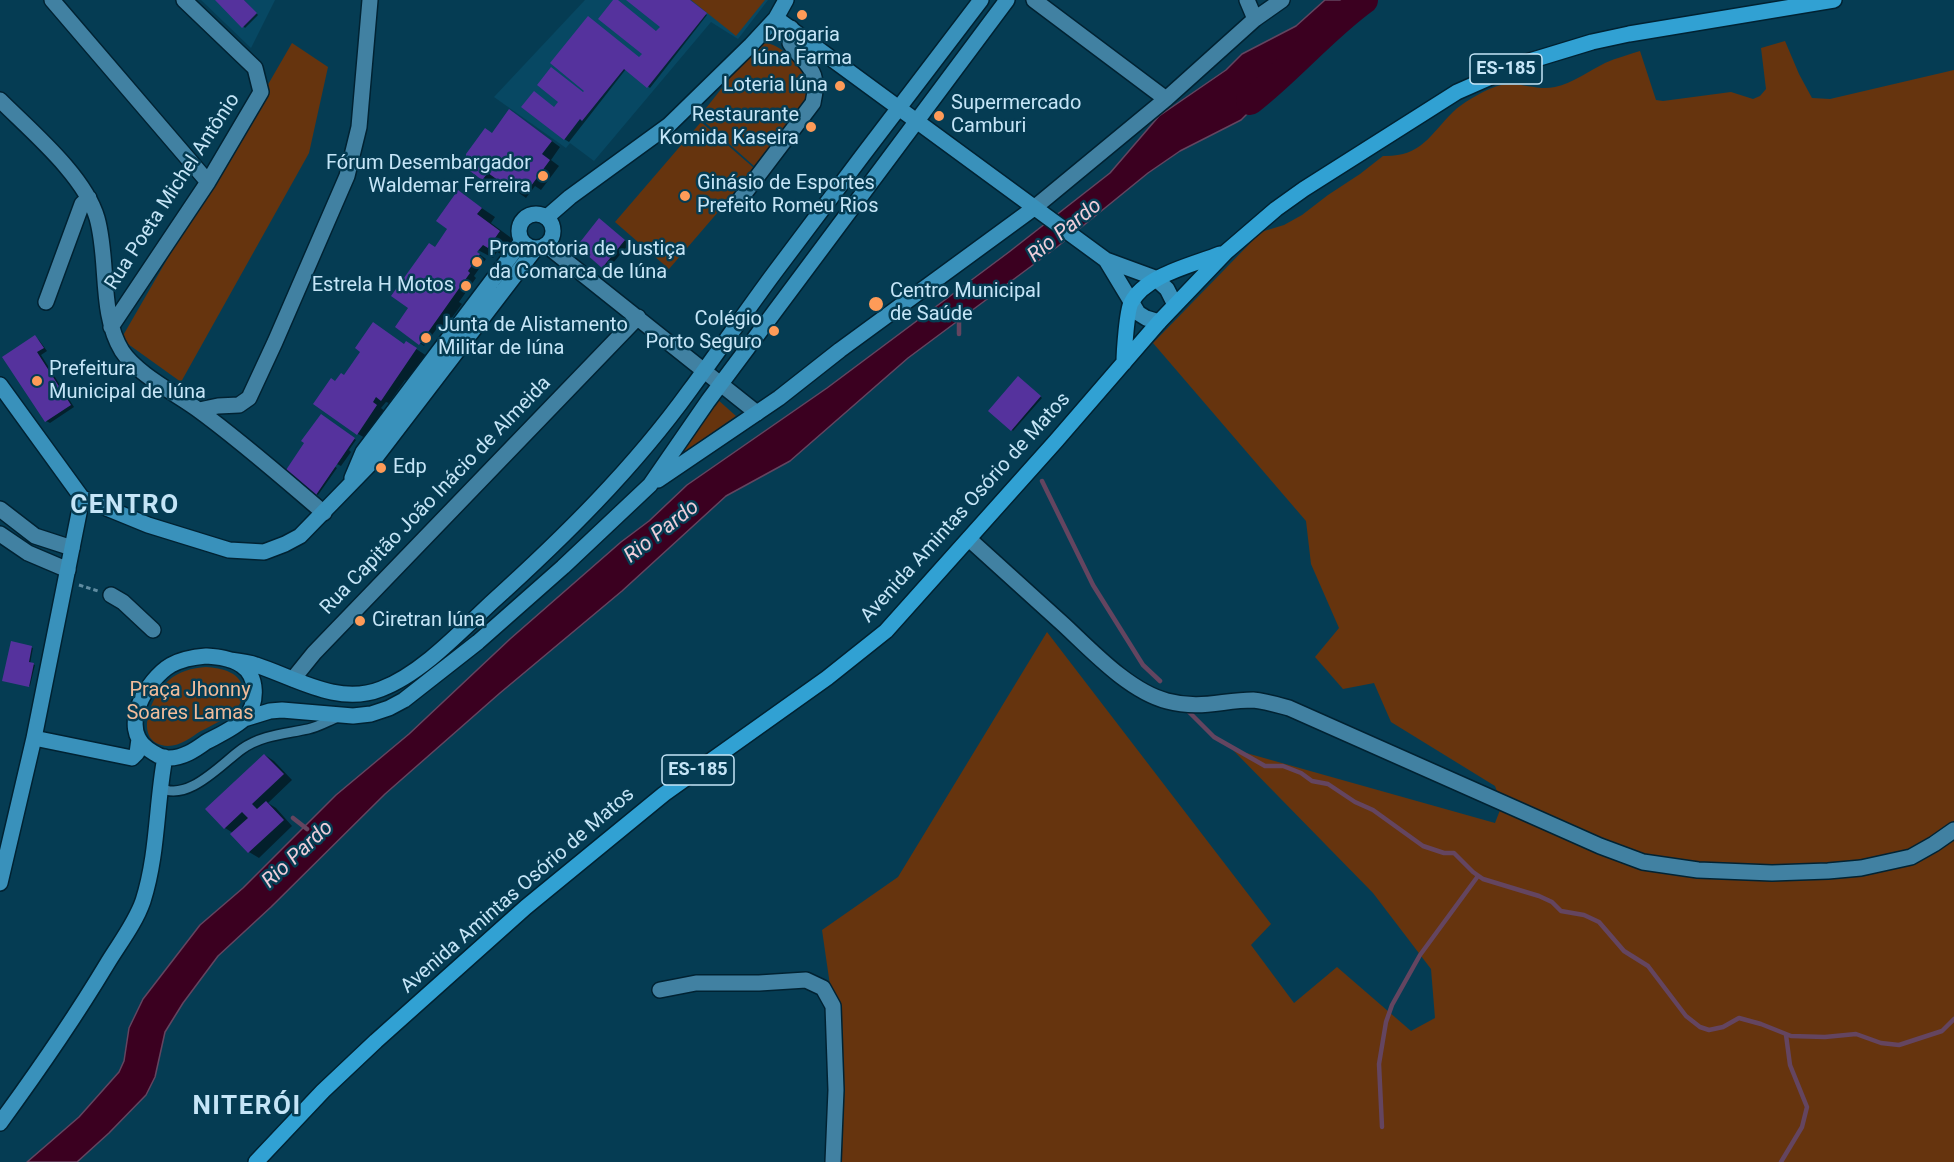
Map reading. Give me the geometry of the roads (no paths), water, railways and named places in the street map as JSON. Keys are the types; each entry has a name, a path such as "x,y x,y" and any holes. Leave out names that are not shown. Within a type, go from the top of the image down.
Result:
{"main road":[{"name":"ES-185","path":"1124,363 1159,322 1226,252 1262,220 1304,189 1457,92 1491,75 1523,63 1592,42 1834,0"},
{"path":"1124,363 1131,303 1155,278 1226,252"},
{"name":"Avenida Amintas Osório de Matos","path":"256,1162 322,1091 526,907 664,794 873,643 900,616 1124,363"}],"street":[{"path":"52,0 208,182"},
{"name":"Rua Poeta Michel Antônio","path":"111,327 208,182 261,92 255,68 184,0"},
{"path":"199,410 212,406 239,405 249,398 347,176 359,127 370,0"},
{"path":"547,217 570,197 669,125 747,49 776,18 786,0"},
{"path":"34,738 132,758 137,753 139,739 136,723 146,689 161,672 180,657 206,656 253,664 314,688 363,694 381,689 416,669 468,625 581,519 621,475 704,371 898,108 981,0"},
{"path":"650,485 722,384 1007,0"},
{"path":"1034,0 1166,99"},
{"path":"1246,0 1255,19"},
{"path":"139,739 150,750 165,757 187,754 244,719 270,711 282,710 341,716 371,714 389,708 416,692 478,642 563,567 650,485 757,413 1034,208 1166,99 1255,19 1282,0"},
{"path":"776,18 1104,258 1155,278 1167,289 1175,305"},
{"path":"738,202 813,103 815,94 813,75 806,61 790,43 790,28"},
{"path":"0,100 46,145 89,198 98,221 111,327 130,361 199,410 324,513"},
{"path":"46,302 82,204 89,198"},
{"path":"0,385 82,498 157,528 229,550 264,552 300,536 373,461 541,246 553,234 551,222 542,214 531,214 522,220 518,230 522,241 530,247 541,246 638,317 757,413"},
{"path":"348,487 363,452 522,241"},
{"path":"1104,258 1142,317 1159,322"},
{"name":"Rua Capitão João Inácio de Almeida","path":"293,680 314,653 638,317"},
{"path":"0,883 34,738 82,498"},
{"path":"0,509 35,536 72,548"},
{"path":"0,534 66,575"},
{"path":"969,538 1100,657 1135,685 1153,696 1191,705 1206,706 1253,700 1289,708 1600,846 1643,862 1698,870 1772,873 1861,868 1911,856 1954,830"},
{"path":"111,596 123,602 153,630"},
{"path":"230,660 242,666 253,682 254,702 244,719"},
{"path":"0,1123 76,1014 133,922 142,902 153,856 159,787 165,757"},
{"path":"660,990 696,983 806,980 823,988 833,1006 836,1090 833,1162"}],"lane":[{"path":"159,787 170,791 190,787 202,781 255,741 309,729 341,716"}],"water":[{"path":"1325,0 1367,0 1346,14 1288,66 1261,100 1241,120 1180,151 1148,173 1057,247 908,358 790,461 726,496 622,591 500,693 385,794 218,956 183,1003 165,1032 155,1077 146,1095 109,1133 77,1162 27,1162 79,1117 119,1072 124,1061 129,1028 143,999 200,925 243,888 336,795 409,734 510,639 621,542 649,521 687,485 827,388 1009,252 1110,173 1159,116 1226,70 1242,54 1296,26"}],"waterway":[{"name":"Rio Pardo","path":"1250,101 1364,0"},
{"path":"959,316 959,334"},
{"path":"1042,481 1093,585 1143,665 1160,681"},
{"path":"1187,710 1214,737 1265,766 1283,766 1301,773 1312,781 1328,784 1355,802 1373,810 1423,846 1444,853 1454,853 1483,879 1539,896 1552,902 1561,911 1584,915 1599,922 1624,951 1648,966 1686,1016 1700,1027 1709,1030 1723,1027 1739,1018 1791,1036 1825,1037 1856,1034 1881,1043 1899,1045 1942,1031 1954,1019"},
{"path":"293,818 307,829"},
{"path":"1382,1127 1379,1064 1386,1022 1392,1005 1420,955 1478,876"},
{"path":"1781,1162 1802,1127 1807,1107 1790,1065 1786,1035"}],"place":[{"name":"Drogaria Iúna Farma","path":"802,15"},
{"name":"Loteria Iúna","path":"840,86"},
{"name":"Supermercado Camburi","path":"939,116"},
{"name":"Restaurante Komida Kaseira","path":"811,127"},
{"name":"Fórum Desembargador Waldemar Ferreira","path":"543,176"},
{"name":"Ginásio de Esportes Prefeito Romeu Rios","path":"685,196"},
{"name":"Promotoria de Justiça da Comarca de Iúna","path":"477,262"},
{"name":"Estrela H Motos","path":"466,286"},
{"name":"Centro Municipal de Saúde","path":"876,304"},
{"name":"Colégio Porto Seguro","path":"774,331"},
{"name":"Junta de Alistamento Militar de Iúna","path":"426,338"},
{"name":"Prefeitura Municipal de Iúna","path":"37,381"},
{"name":"Edp","path":"381,468"},
{"name":"Ciretran Iúna","path":"360,621"}],"district":[{"name":"CENTRO","path":"125,506"},
{"name":"NITERÓI","path":"247,1107"}],"park label":[{"name":"Praça Jhonny Soares Lamas","path":"190,702"}]}
